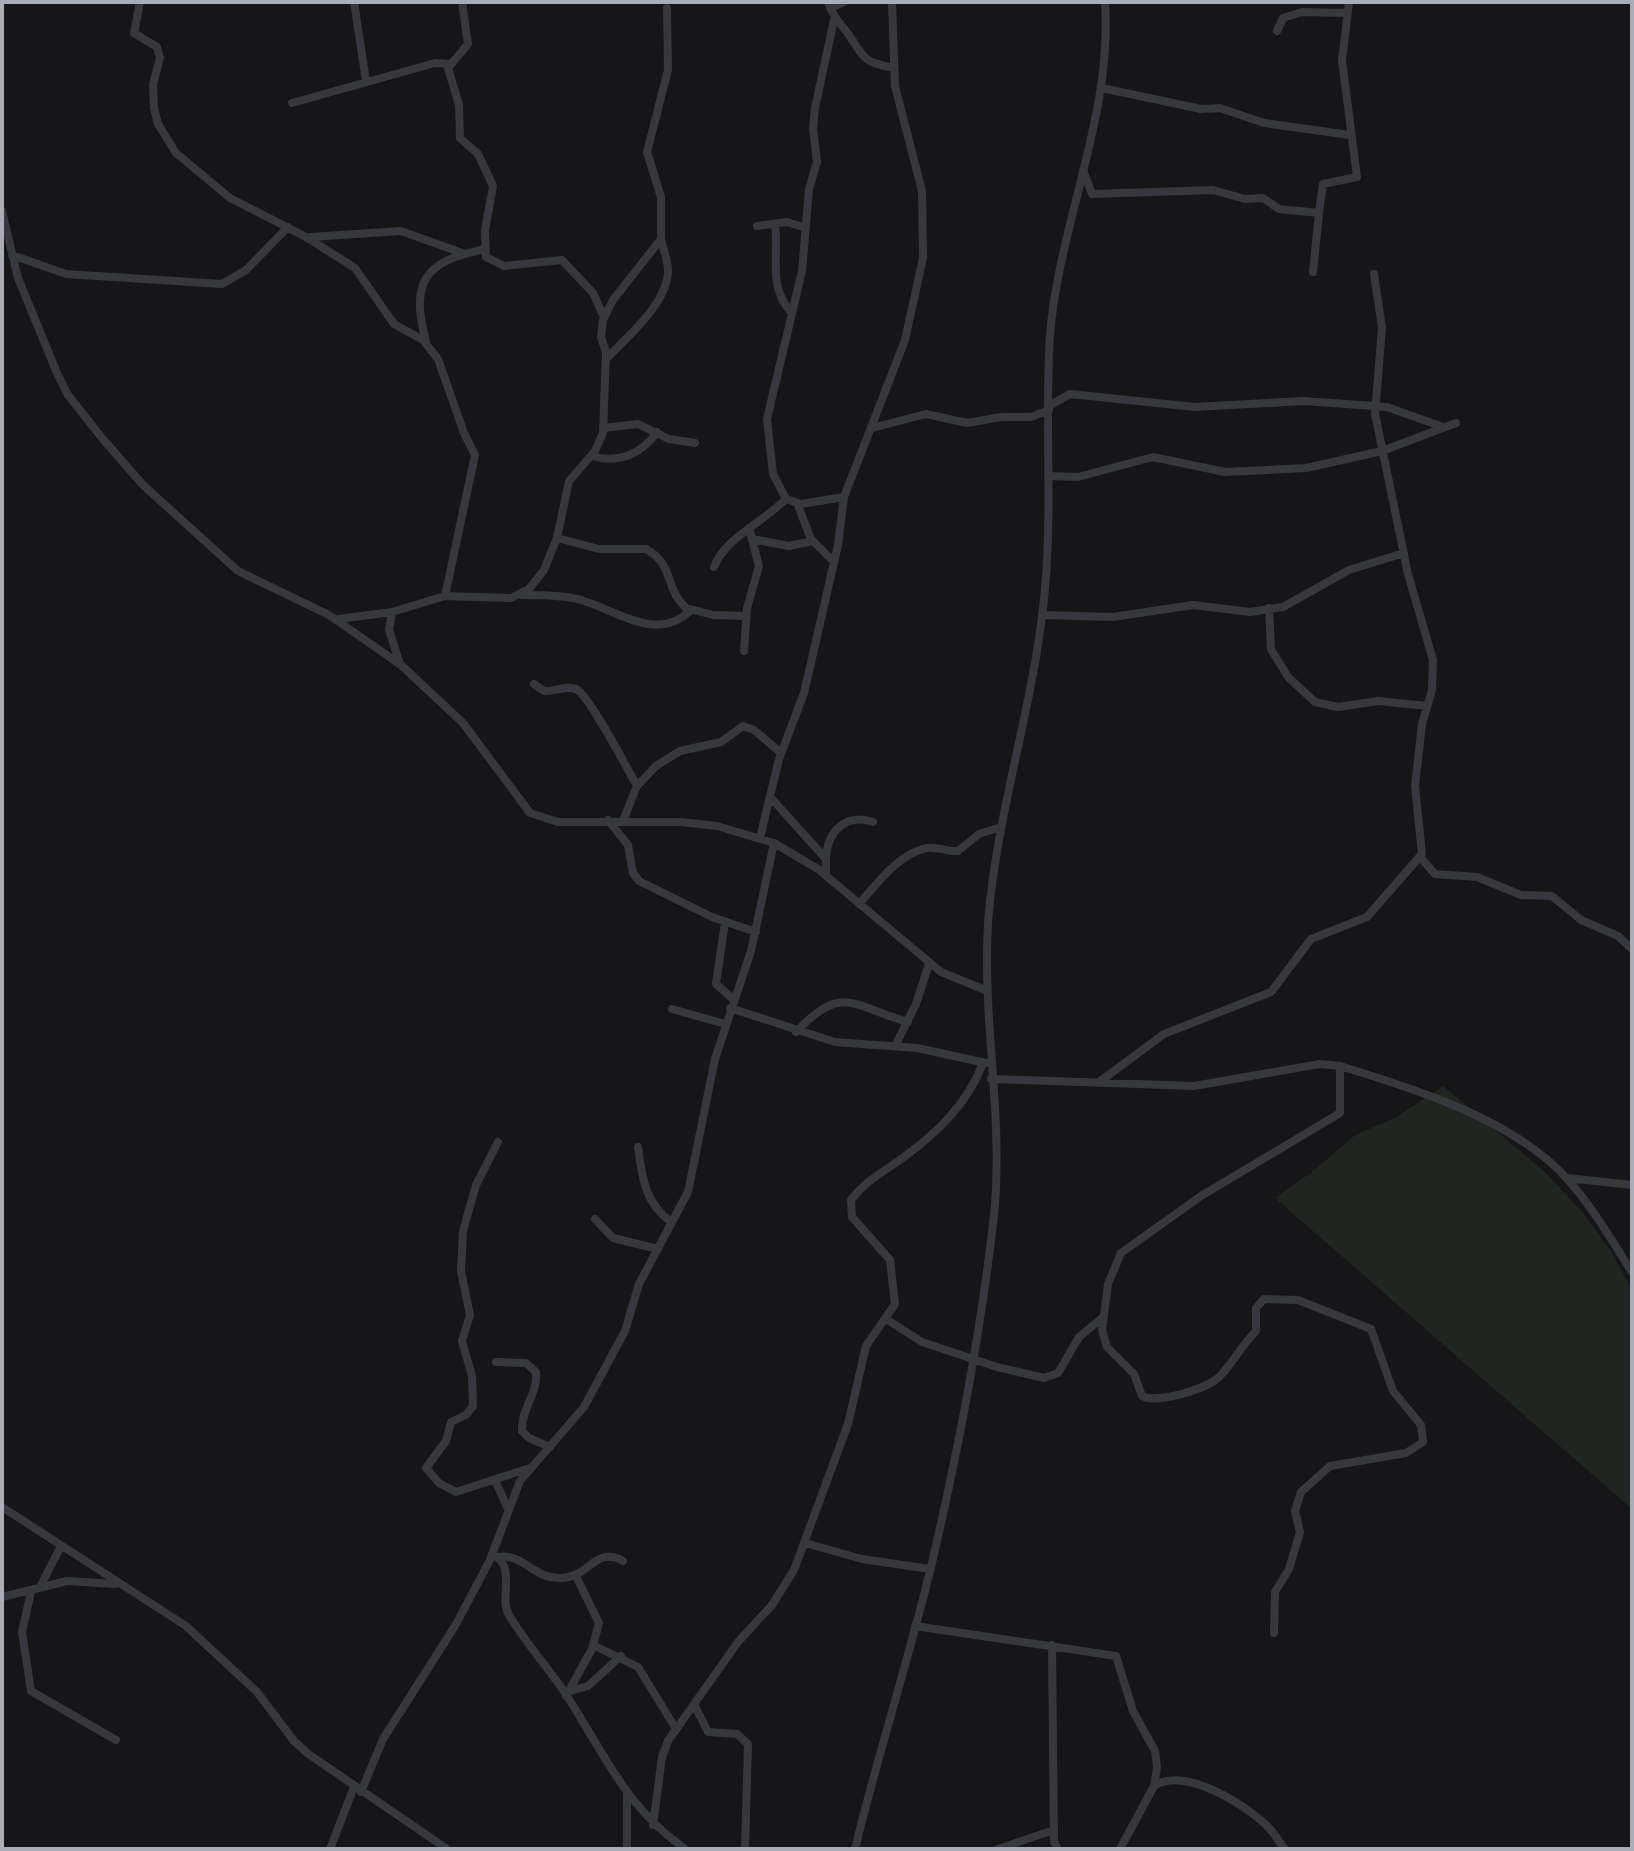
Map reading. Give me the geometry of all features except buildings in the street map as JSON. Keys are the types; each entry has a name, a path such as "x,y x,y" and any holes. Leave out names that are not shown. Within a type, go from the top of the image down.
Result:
{"street":[{"path":"140,2 134,33 157,47 160,58 153,84 154,108 165,136 176,153 217,189 306,237 355,268 394,324 426,343"},
{"path":"354,2 366,81"},
{"path":"462,2 468,44 450,64 449,74 459,105 460,138 478,154 493,186 484,249 490,262 497,265 558,260 566,263 593,293 604,317"},
{"path":"844,2 829,5 834,20 863,59 894,68"},
{"path":"760,838 781,753 798,715 834,562 844,497 905,340 923,258 922,191 901,113 894,68 892,2"},
{"path":"855,1849 930,1569 973,1357 994,1211 985,990 989,919 1001,827 1042,615 1049,537 1050,342 1058,262 1102,88 1105,2"},
{"path":"1313,272 1323,184 1357,177 1342,60 1349,2"},
{"path":"606,358 646,316 664,288 668,268 661,239 661,197 647,152 668,70 667,8"},
{"path":"1277,31 1283,18 1297,12 1347,13"},
{"path":"834,20 815,108 813,129 817,162 809,189 802,271 790,311 780,373 767,419 773,474 786,499 797,503 844,497"},
{"path":"292,103 435,63 450,64"},
{"path":"1102,88 1193,108 1222,108 1264,123 1350,135"},
{"path":"1082,165 1092,194 1217,190 1245,199 1263,198 1279,209 1319,213"},
{"path":"2,211 18,278 68,395 143,485 238,571 337,619 401,665 463,723 530,813 558,822 608,820 717,826 774,843 826,875 929,964 954,980 985,990"},
{"path":"757,226 787,222 806,228"},
{"path":"775,224 775,279 779,294 790,311"},
{"path":"12,255 66,274 122,280 222,284 246,270 288,227"},
{"path":"306,237 401,231 465,254"},
{"path":"520,595 544,570 557,538 569,481 592,456 604,428 606,358 601,330 604,317 661,239"},
{"path":"445,596 475,455 464,433 441,364 426,343 418,311 424,282 442,263 484,249"},
{"path":"1099,1082 1164,1034 1271,992 1311,939 1367,917 1420,857 1423,843 1415,786 1433,672 1431,644 1404,553 1374,406 1382,328 1374,274"},
{"path":"872,428 926,414 967,423 1001,417 1031,417 1066,395 1076,393 1195,407 1304,401 1374,406 1413,413 1443,427"},
{"path":"604,428 629,423 676,441 695,443"},
{"path":"1048,476 1087,475 1153,457 1225,472 1286,470 1382,451 1456,423"},
{"path":"592,456 627,457 646,445 657,432"},
{"path":"714,567 727,544 751,535 786,499"},
{"path":"797,503 812,541 834,562"},
{"path":"751,535 789,546 812,541"},
{"path":"744,651 746,616 759,566 751,535"},
{"path":"557,538 599,549 651,551 667,567 676,596 691,610 746,616"},
{"path":"1042,615 1113,617 1193,605 1250,612 1292,604 1368,562 1404,553"},
{"path":"337,619 392,612 445,596 501,599 520,595 578,599 655,625 676,622 691,610"},
{"path":"1269,608 1271,649 1288,677 1315,702 1338,707 1378,701 1427,706"},
{"path":"392,612 389,630 401,665"},
{"path":"534,684 548,692 571,688 582,694 598,714 615,751 637,786"},
{"path":"623,821 637,786 667,757 721,742 741,726 754,730 781,753"},
{"path":"770,798 826,859"},
{"path":"826,875 826,859 832,838 844,822 856,818 873,822"},
{"path":"608,820 628,845 633,873 639,881 725,922 756,932"},
{"path":"859,904 886,874 916,852 933,848 958,851 979,834 1001,827"},
{"path":"330,1849 383,1739 455,1626 495,1556 507,1508 531,1468 584,1407 625,1331 636,1289 688,1192 725,1024 756,932 774,843"},
{"path":"1420,857 1435,874 1477,877 1521,895 1552,896 1581,920 1618,936 1632,949"},
{"path":"725,922 716,984 732,1004 796,1032 851,1045 895,1046 987,1063"},
{"path":"895,1046 908,1022 929,964"},
{"path":"796,1032 820,1009 849,1000 908,1022"},
{"path":"672,1009 725,1024"},
{"path":"653,1825 662,1757 676,1729 738,1642 772,1605 794,1570 848,1424 866,1346 895,1304 894,1270 882,1246 852,1217 851,1200 869,1180 924,1141 957,1109 987,1063"},
{"path":"991,1079 1194,1086 1320,1064 1340,1066 1484,1119 1567,1178 1632,1272"},
{"path":"1274,1633 1275,1592 1289,1569 1300,1532 1295,1511 1301,1492 1330,1466 1406,1453 1423,1442 1421,1425 1393,1391 1371,1329 1298,1300 1264,1299 1256,1308 1256,1331 1244,1340 1222,1375 1207,1385 1154,1401 1139,1392 1134,1374 1107,1347 1102,1318 1114,1267 1130,1245 1275,1150 1336,1118 1342,1110 1340,1066"},
{"path":"498,1142 476,1185 463,1231 461,1271 470,1315 462,1341 472,1376 473,1406 466,1415 451,1422 448,1437 426,1468 442,1485 456,1492 531,1468"},
{"path":"638,1147 648,1197 671,1222"},
{"path":"1567,1178 1632,1185"},
{"path":"595,1219 613,1238 658,1249"},
{"path":"886,1319 922,1342 1019,1373 1053,1376 1063,1366 1079,1337 1102,1318"},
{"path":"1090,1328 1102,1330"},
{"path":"496,1362 526,1363 536,1372 535,1390 525,1410 522,1431 550,1447"},
{"path":"495,1480 507,1508"},
{"path":"2,1507 167,1613 200,1638 269,1705 294,1741 357,1790 447,1849"},
{"path":"805,1543 862,1559 930,1569"},
{"path":"61,1546 35,1590 22,1632 31,1691 116,1740"},
{"path":"495,1556 517,1558 546,1578 576,1576 601,1556 612,1555 623,1561"},
{"path":"495,1556 507,1584 507,1613 568,1694 627,1794 653,1825 685,1849"},
{"path":"568,1694 593,1645 599,1623 597,1611 576,1576"},
{"path":"2,1597 67,1581 119,1585"},
{"path":"915,1626 1116,1656 1133,1711 1155,1751 1154,1786"},
{"path":"593,1645 621,1656 646,1677 676,1729"},
{"path":"1052,1645 1054,1830 1058,1849"},
{"path":"568,1694 588,1686 621,1656"},
{"path":"695,1706 708,1732 737,1734 748,1744 745,1849"},
{"path":"1120,1849 1154,1786 1165,1778 1178,1778 1228,1797 1270,1829 1285,1849"},
{"path":"627,1794 627,1849"},
{"path":"998,1849 1054,1830"}],"shaded area":[{"path":"1443,1086 1545,1172 1584,1214 1614,1256 1632,1290 1632,1509 1275,1198 1316,1169 1355,1135 1395,1118"}]}
